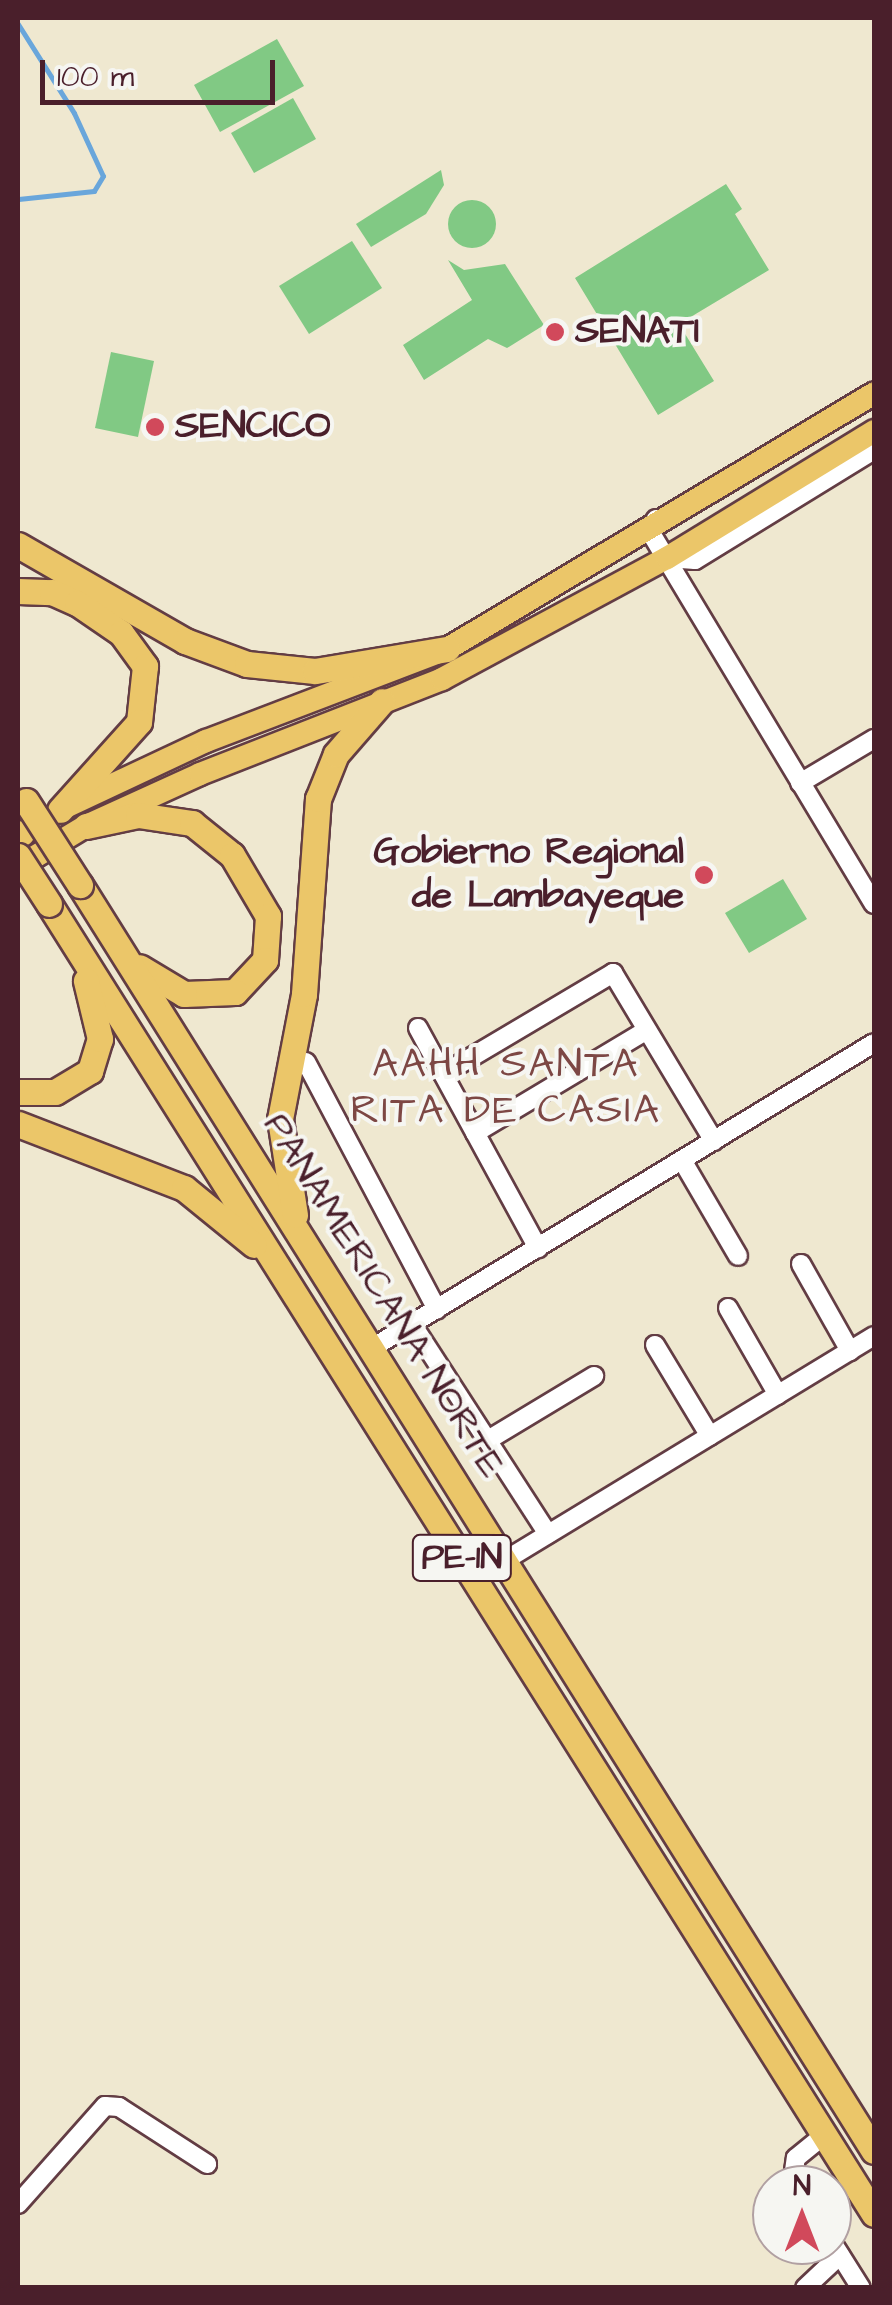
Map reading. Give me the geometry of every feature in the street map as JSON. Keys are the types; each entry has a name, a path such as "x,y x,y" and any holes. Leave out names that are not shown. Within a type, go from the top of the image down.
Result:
{"highway":[{"path":"18,545 185,641 246,664 315,671 448,649"},
{"path":"18,591 52,592 77,603 121,633 145,666 146,704 140,722 106,766 60,810"},
{"path":"298,1230 280,1119 304,994 314,823 336,754 382,701"},
{"name":"PANAMERICANA NORTE","path":"22,794 874,2150"},
{"path":"86,826 138,815 192,823 232,855 268,916 265,960 235,992 184,994 127,958"},
{"name":"PANAMERICANA NORTE","path":"18,840 49,904 874,2214"},
{"path":"18,1092 76,1084 97,1056 99,1018 72,938"},
{"path":"18,1124 184,1188 286,1277"}],"main road":[{"path":"18,840 60,810 206,741 448,649 874,393"},
{"path":"18,867 86,826 442,679 667,558 874,431"}],"street":[{"path":"874,382 658,515 650,530 874,904"},
{"path":"667,558 695,560 874,450"},
{"path":"800,783 874,739"},
{"path":"443,1074 612,973 714,1140"},
{"path":"418,1028 538,1248"},
{"path":"475,1133 647,1030"},
{"path":"372,1348 874,1043"},
{"path":"306,1062 436,1309"},
{"path":"682,1160 738,1256"},
{"path":"801,1264 850,1351"},
{"path":"728,1308 778,1395"},
{"path":"412,1324 548,1534"},
{"path":"504,1561 874,1336"},
{"path":"655,1346 710,1436"},
{"path":"488,1440 594,1376"},
{"path":"18,2204 105,2106 119,2107 208,2164"},
{"path":"795,2165 796,2158 824,2135"},
{"path":"805,2288 823,2265"},
{"path":"847,2265 862,2288"}],"green space":[{"path":"277,39 304,86 220,132 194,85"},
{"path":"293,98 316,139 254,173 231,133"},
{"path":"441,170 444,185 426,214 371,247 356,224"},
{"path":"726,184 742,209 735,214 769,270 679,324 714,381 658,415 575,278"},
{"path":"472,200 489,207 496,224 489,241 472,248 455,241 448,224 455,207"},
{"path":"352,241 382,288 309,334 279,286"},
{"path":"448,260 464,270 505,264 544,325 507,348 488,339 424,380 403,345 472,300"},
{"path":"111,352 154,361 138,437 95,428"},
{"path":"783,879 807,919 749,953 725,913"}],"waterway":[{"path":"18,24 74,113 103,176 94,191 18,199"}],"place":[{"name":"SENATI","path":"555,332"},
{"name":"SENCICO","path":"155,427"},
{"name":"Gobierno Regional de Lambayeque","path":"704,875"}],"district":[{"name":"AAHH SANTA RITA DE CASIA","path":"506,1088"}]}
